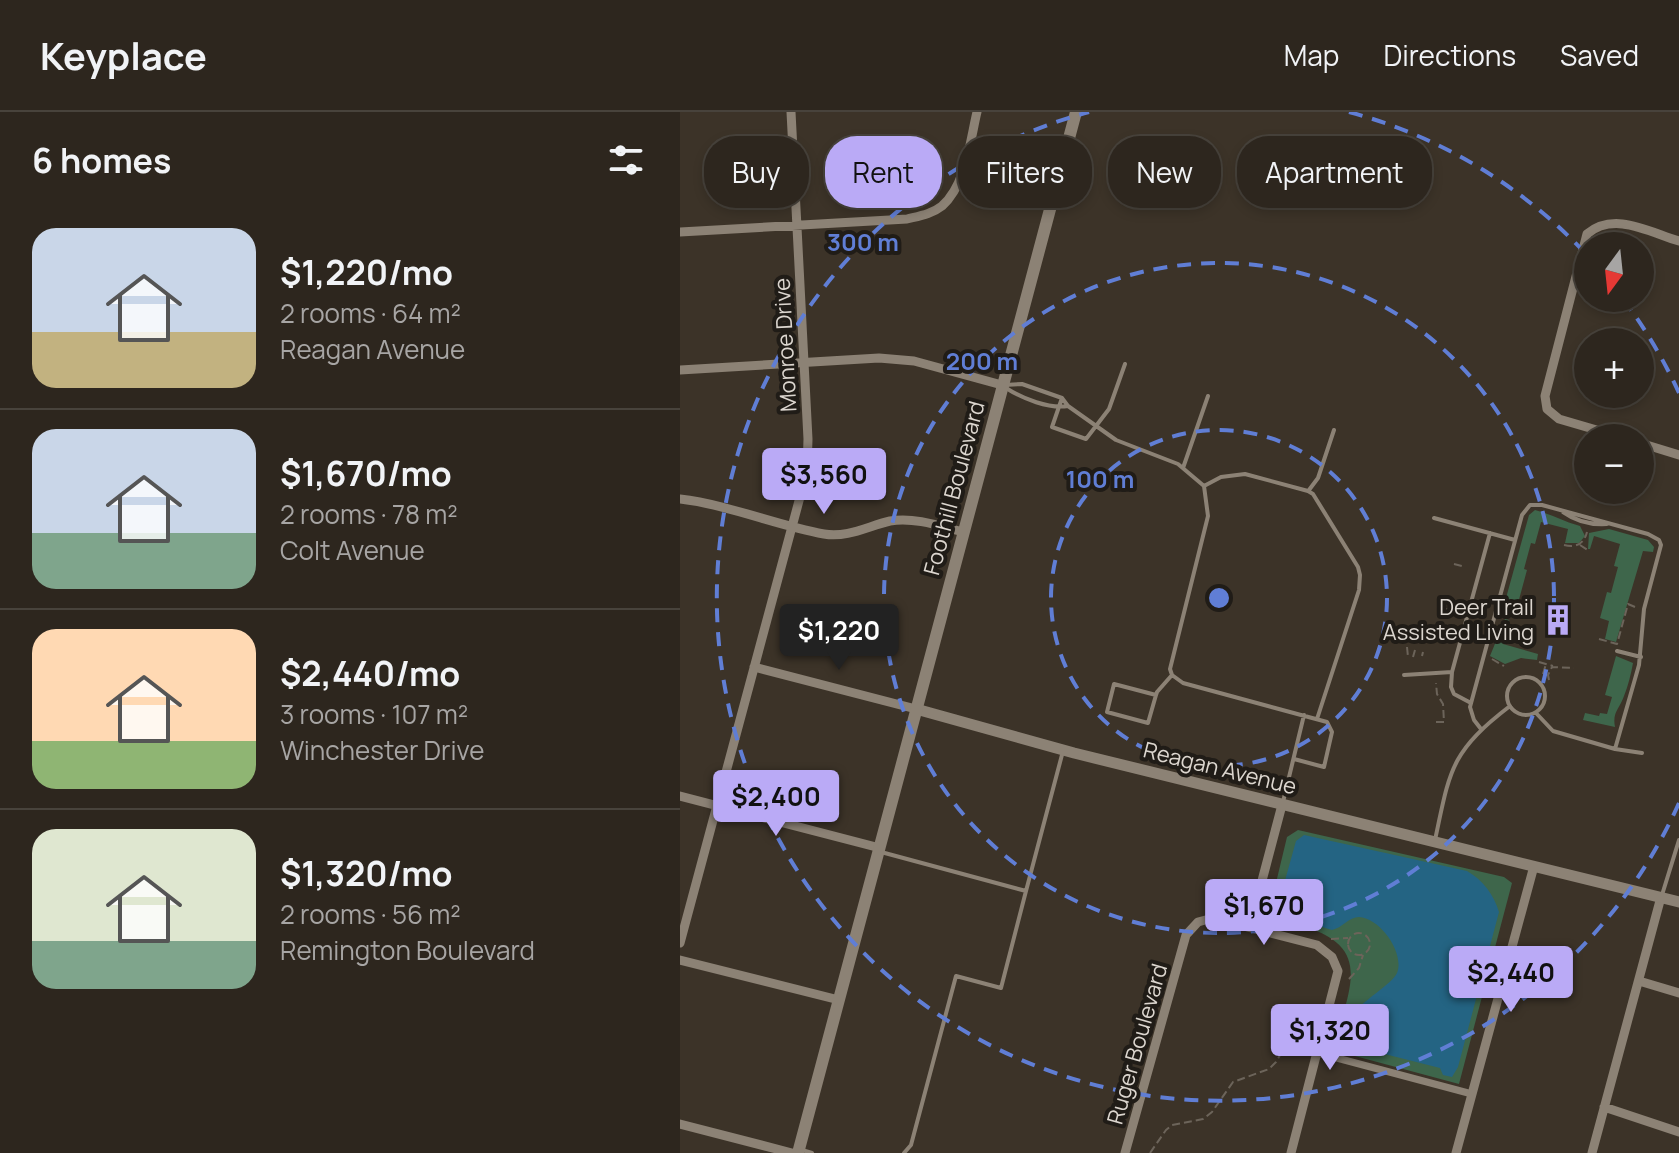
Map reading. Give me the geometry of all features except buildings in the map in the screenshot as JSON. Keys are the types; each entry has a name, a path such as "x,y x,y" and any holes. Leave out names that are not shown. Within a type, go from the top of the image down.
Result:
{"main road":[{"name":"Foothill Boulevard","path":"800,1152 1076,112"}],"street":[{"name":"Monroe Drive","path":"680,943 807,471 808,439 791,112"},
{"path":"680,232 907,219 927,214 942,206 955,189 977,112"},
{"path":"1576,424 1559,419 1547,409 1545,396 1587,234 1599,224 1617,222 1679,241"},
{"path":"680,370 879,358 914,361 1002,385"},
{"path":"1654,447 1679,455"},
{"path":"680,499 711,502 826,534 851,533 892,521 918,520 963,532"},
{"name":"Reagan Avenue","path":"754,667 1063,750 1679,902"},
{"path":"680,796 879,850"},
{"path":"1282,805 1250,926 1317,945 1327,951 1338,971 1291,1153"},
{"path":"1456,1153 1534,866"},
{"path":"1592,1153 1661,897"},
{"name":"Ruger Boulevard","path":"1125,1153 1183,944 1191,928 1204,919 1213,918 1250,926"},
{"path":"680,960 839,1000"},
{"path":"1639,981 1679,993"},
{"path":"1318,1053 1472,1094"},
{"path":"1604,1107 1679,1132"},
{"path":"680,1124 800,1152"}],"lane":[{"path":"1062,398 1052,427 1086,439 1109,409 1125,364"},
{"path":"1002,385 1022,384 1062,398 1068,406 1116,440 1183,468 1204,486 1208,516 1170,662 1172,675 1183,683 1327,722 1332,732 1324,767 1294,759"},
{"path":"1002,385 1018,395 1059,407 1068,406"},
{"path":"1183,468 1208,396"},
{"path":"1308,491 1318,478 1334,430"},
{"path":"1204,486 1232,474 1245,474 1308,491 1313,494 1360,575 1359,590 1317,719"},
{"path":"1481,729 1471,713 1471,703 1524,509 1535,504 1648,534 1659,540 1661,545 1644,609 1641,657 1615,749"},
{"path":"1561,510 1573,519 1610,523"},
{"path":"1434,518 1515,540"},
{"path":"1471,703 1454,694 1452,672 1490,533"},
{"path":"1617,651 1641,657"},
{"path":"1404,675 1452,672"},
{"path":"1156,695 1114,684 1107,712 1148,723 1160,687 1172,675"},
{"path":"1525,676 1543,685 1546,696 1542,708 1536,713 1519,714 1510,706 1507,693 1513,681 1525,676"},
{"path":"1435,840 1454,764 1481,729 1510,706"},
{"path":"1536,713 1553,731 1615,749 1642,753"},
{"path":"1282,805 1304,715"},
{"path":"904,1153 911,1145 956,976 1001,988 1063,750"},
{"path":"1661,897 1679,840"},
{"path":"879,850 1026,891"}],"path":[{"path":"1564,545 1580,544 1590,523"},
{"path":"1580,544 1589,551"},
{"path":"1454,564 1462,566"},
{"path":"1599,639 1617,644 1628,604 1644,609"},
{"path":"1442,608 1450,610"},
{"path":"1434,640 1442,642"},
{"path":"1407,647 1408,657"},
{"path":"1413,657 1415,650"},
{"path":"1490,659 1504,666"},
{"path":"1539,662 1574,668"},
{"path":"1543,674 1546,663"},
{"path":"1549,680 1549,670 1555,666"},
{"path":"1436,682 1437,694 1443,704 1444,722 1436,722"},
{"path":"1331,939 1349,939 1357,933 1368,937 1369,948 1363,954 1359,968 1349,979"},
{"path":"1349,939 1350,950 1363,954"},
{"path":"1150,1153 1172,1125 1203,1119 1212,1112 1233,1082 1269,1069 1291,1036 1327,1019"}],"green space":[{"path":"1535,510 1580,526 1585,536 1579,543 1565,543 1568,529 1541,522 1535,544 1531,543 1514,618 1506,614 1506,598 1529,515"},
{"path":"1609,529 1648,540 1654,547 1653,552 1643,551 1616,642 1605,639 1609,621 1600,618 1607,592 1611,593 1620,544 1594,536 1588,549 1589,533"},
{"path":"1505,619 1509,620 1503,644 1538,654 1537,660 1521,658 1505,664 1490,656"},
{"path":"1616,656 1633,663 1615,714 1615,727 1583,720 1585,713 1607,714 1612,697 1605,695"},
{"path":"1298,830 1504,877 1512,883 1459,1084 1340,1052 1334,1046 1350,986 1351,970 1347,956 1338,943 1321,933 1281,921 1269,912 1287,837"}],"water":[{"path":"1304,835 1467,871 1483,883 1491,894 1499,912 1458,1067 1452,1077 1443,1075 1440,1068 1353,1046 1344,1037 1344,1027 1349,1017 1392,980 1399,965 1389,938 1367,919 1355,917 1332,930 1282,915 1279,911 1296,841"}],"place":[{"name":"Deer Trail Assisted Living","path":"1558,620"}]}
